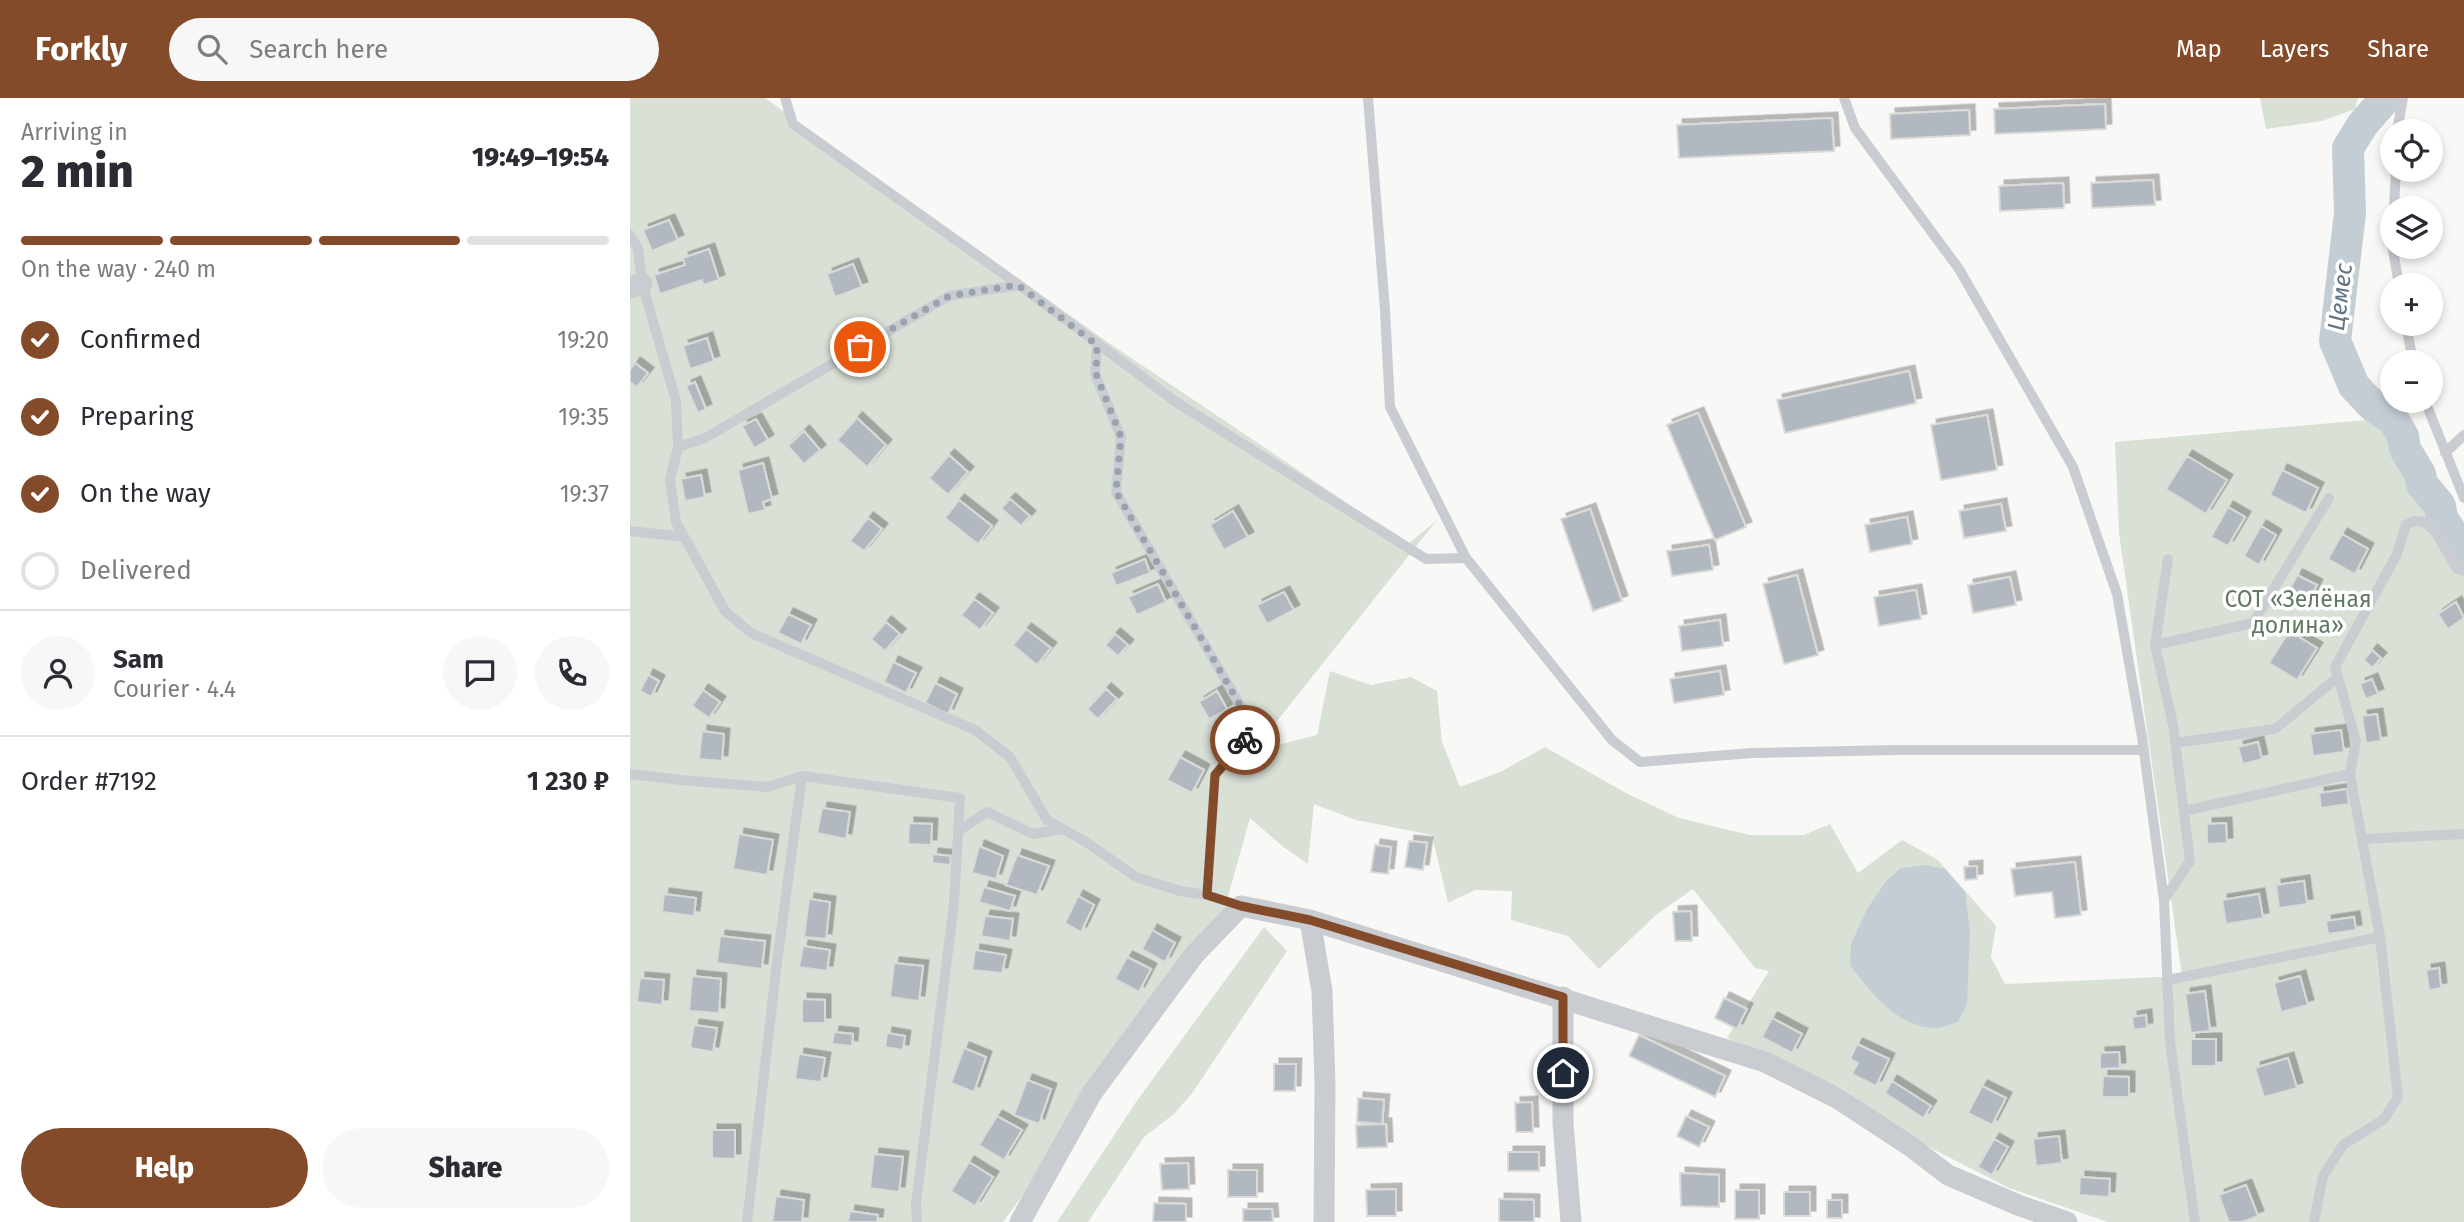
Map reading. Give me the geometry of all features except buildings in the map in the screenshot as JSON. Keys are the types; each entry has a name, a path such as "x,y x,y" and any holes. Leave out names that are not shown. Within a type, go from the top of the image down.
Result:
{"street":[{"path":"1020,1222 1092,1093 1194,955 1241,906 1310,920 1765,1062 1837,1098 1910,1146 1948,1175 2016,1214 2067,1222"},
{"path":"1310,920 1322,991 1325,1083 1324,1222"},
{"path":"1563,997 1563,1123 1571,1222"}],"lane":[{"path":"785,98 793,124 1020,285 1176,402 1426,559 1466,558"},
{"path":"1368,98 1390,407 1466,558 1612,740 1640,762 1752,754 1896,750 2144,750"},
{"path":"1844,98 1855,128 1959,269 2073,467 2116,594 2144,750 2164,900 2171,1041 2195,1222"},
{"path":"2399,119 2403,98"},
{"path":"630,235 638,249 636,286 676,401 678,447 670,480 676,522 725,611 751,633 975,730 1010,757 1047,820 1136,877 1241,906"},
{"path":"678,447 705,438 949,296 1020,285"},
{"path":"1097,345 1096,374 1121,437 1116,492 1254,729 1215,775 1207,895"},
{"path":"2430,413 2464,498"},
{"path":"2445,453 2464,435"},
{"path":"2155,645 2253,623 2329,498"},
{"path":"2314,1222 2323,1176 2343,1145 2384,1119 2398,1097 2380,937 2350,774 2356,741 2336,667 2398,554 2406,525 2414,521 2424,522 2435,531 2457,569 2464,572"},
{"path":"630,531 684,537"},
{"path":"2164,900 2190,861 2175,743 2155,645 2168,559"},
{"path":"2175,743 2275,729 2338,677"},
{"path":"630,774 768,787 802,776 960,798 954,904 916,1203 917,1222"},
{"path":"2184,811 2350,774"},
{"path":"747,1222 802,776"},
{"path":"958,831 987,812 1033,834 1063,829"},
{"path":"2362,839 2464,834"},
{"path":"2168,980 2380,937"}],"green space":[{"name":"СОТ «Зелёная долина»","path":"630,98 765,98 1106,341 1408,544 1437,520 1277,721 1270,747 1317,735 1330,671 1371,685 1411,677 1437,691 1442,742 1460,787 1502,771 1545,747 1626,793 1679,818 1750,835 1804,835 1830,824 1858,873 1902,840 1938,860 1996,926 1991,957 2005,984 2182,976 2119,533 2115,442 2378,419 2464,566 2464,1222 2108,1222 2009,1188 1915,1140 1842,1088 1727,1038 1769,971 1755,968 1693,889 1656,915 1599,969 1568,936 1511,920 1512,891 1475,890 1448,903 1432,835 1356,820 1314,804 1308,864 1250,818 1218,932 1003,1222 630,1222"},
{"path":"2260,98 2358,98 2355,109 2322,121 2266,129"},
{"path":"1264,927 1287,951 1193,1092 1174,1114 1144,1137 1088,1222 1057,1222 1136,1102"}],"shaded area":[{"path":"1925,865 1945,869 1965,892 1970,930 1967,1004 1958,1022 1939,1028 1909,1022 1898,1015 1876,997 1850,965 1851,944 1867,909 1887,880 1901,868"}],"waterway":[{"name":"Цемес","path":"2386,98 2363,124 2348,148 2350,213 2335,341 2354,386 2373,406 2393,419 2403,436 2405,449 2420,474 2422,484 2440,506 2442,518 2464,552"}],"way so far":[{"path":"860,347 949,296 1018,285 1097,345 1096,374 1121,437 1116,492 1254,729 1245,740"}],"route":[{"path":"1245,740 1215,775 1207,895 1241,906 1310,920 1563,997 1563,1073"}]}
